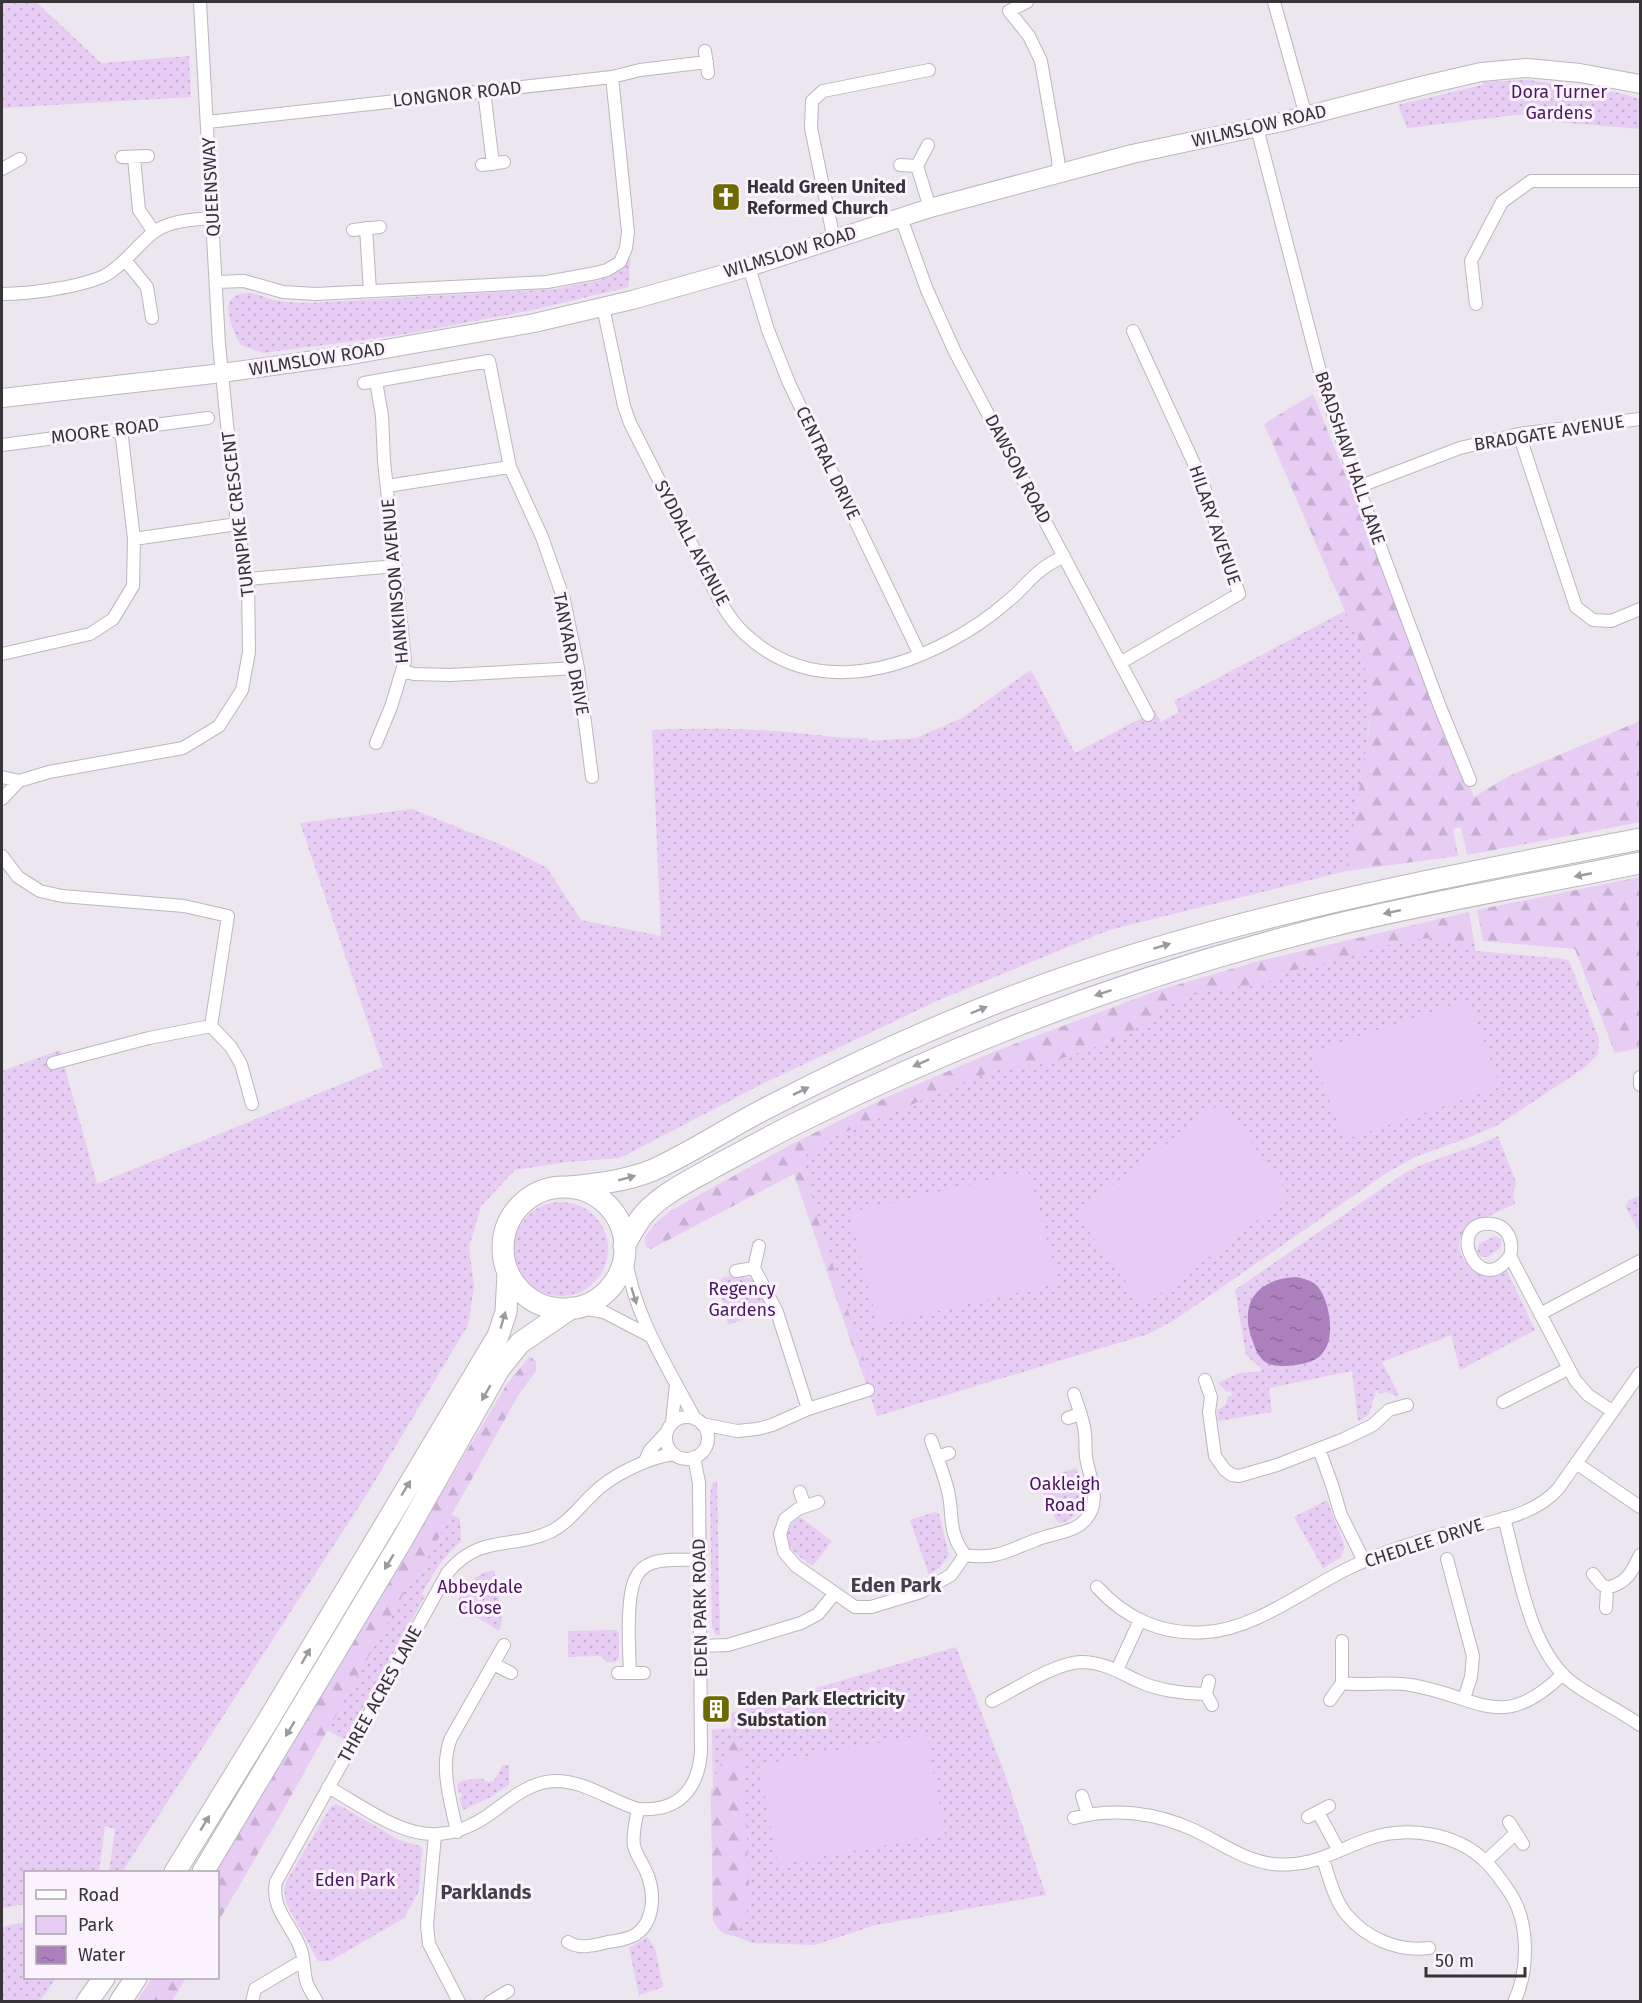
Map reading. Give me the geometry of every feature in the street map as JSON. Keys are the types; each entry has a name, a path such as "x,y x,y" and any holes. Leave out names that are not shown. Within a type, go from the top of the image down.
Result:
{"highway":[{"path":"574,1308 549,1307 537,1303 521,1291 508,1273 504,1262 503,1239 513,1214 521,1204 546,1190 619,1180 651,1170 759,1112 912,1038 1006,999 1134,954 1204,933 1325,903 1641,839"},
{"path":"204,1871 402,1540 499,1369 520,1343 574,1308 593,1301 609,1288 620,1270 624,1250 636,1224 657,1202 696,1177 762,1141 866,1088 1073,1003 1200,962 1330,926 1641,863"},
{"path":"569,1187 584,1191 606,1204 621,1227 624,1250"},
{"path":"176,1871 498,1336 507,1304 508,1273"},
{"path":"87,2001 103,1979"},
{"path":"120,2001 135,1979"}],"main road":[{"name":"WILMSLOW ROAD","path":"2,398 222,373 351,355 499,330 603,307 749,267 930,208 1132,154 1257,128 1425,85 1500,70 1527,68 1580,73 1641,84"}],"street":[{"name":"QUEENSWAY","path":"200,2 222,373"},
{"path":"1027,2 1009,11 1029,36 1041,61 1059,174"},
{"path":"1274,2 1306,116"},
{"name":"LONGNOR ROAD","path":"208,122 612,77 640,69 707,62"},
{"path":"834,240 811,128 812,101 824,91 929,70"},
{"path":"216,282 244,281 296,293 370,291 547,282 607,270 620,262 626,248 628,232 612,77"},
{"path":"484,92 493,164"},
{"name":"BRADSHAW HALL LANE","path":"1257,128 1324,387 1358,487 1470,780"},
{"path":"928,145 917,166 930,208"},
{"path":"148,156 128,158 139,210 154,232"},
{"path":"2,169 20,159"},
{"path":"900,165 917,166"},
{"path":"1476,304 1471,261 1502,202 1531,181 1641,181"},
{"path":"2,294 29,293 92,280 110,272 154,232 164,226 183,221 212,218"},
{"name":"DAWSON ROAD","path":"901,218 927,290 955,352 1148,715"},
{"path":"370,291 359,229 380,227"},
{"path":"125,260 147,287 152,318"},
{"name":"CENTRAL DRIVE","path":"749,267 768,330 789,383 920,655"},
{"name":"SYDDALL AVENUE","path":"603,307 624,406 630,423 722,604 744,634 788,662 808,669 837,672 871,671 897,664 920,655 970,629 1009,601 1041,570 1064,556"},
{"name":"HILARY AVENUE","path":"1120,663 1239,594 1203,481 1133,331"},
{"name":"HANKINSON AVENUE","path":"376,743 391,707 405,662 384,462 382,416 370,382 489,361"},
{"name":"TANYARD DRIVE","path":"489,361 510,467 542,537 564,600 578,668 592,777"},
{"name":"TURNPIKE CRESCENT","path":"2,799 20,781 49,772 183,748 219,726 242,690 249,652 248,579 237,524 222,373"},
{"name":"MOORE ROAD","path":"2,445 208,418"},
{"name":"BRADGATE AVENUE","path":"1358,487 1460,448 1518,434 1641,419"},
{"path":"2,654 90,634 112,618 133,586 134,539 121,429"},
{"path":"1518,434 1576,607 1593,620 1611,621 1641,609"},
{"path":"387,486 510,467"},
{"path":"134,539 237,524"},
{"path":"248,579 396,566"},
{"path":"403,671 414,674 450,675 578,668"},
{"name":"TURNPIKE CRESCENT","path":"2,777 20,781"},
{"path":"2,856 18,877 40,891 62,896 184,906 228,916 211,1026"},
{"path":"53,1063 148,1038 211,1026"},
{"path":"211,1026 231,1047 241,1064 252,1104"},
{"path":"1641,1077 1641,1085"},
{"path":"759,1246 754,1268 777,1312 808,1409"},
{"path":"624,1250 633,1297 650,1336 707,1433 704,1449 694,1457 682,1458 674,1454 667,1445 676,1383"},
{"path":"1510,1256 1568,1369 1588,1395 1612,1411"},
{"path":"1540,1314 1641,1261"},
{"path":"736,1271 754,1268"},
{"path":"574,1308 604,1312 650,1336"},
{"path":"1503,1402 1568,1369"},
{"name":"CHEDLEE DRIVE","path":"1097,1587 1118,1607 1140,1620 1164,1629 1206,1632 1225,1629 1271,1610 1364,1561 1398,1547 1534,1508 1558,1489 1641,1373"},
{"path":"1205,1380 1211,1397 1209,1412 1215,1456 1232,1475 1248,1474 1319,1449 1373,1425 1389,1410 1407,1405"},
{"path":"706,1443 737,1431 772,1425 808,1409 868,1390"},
{"path":"931,1440 943,1455 951,1521 960,1548 965,1555 999,1556 1042,1537 1069,1530 1086,1520 1092,1509 1094,1496 1086,1456 1084,1425 1074,1416 1074,1394"},
{"path":"669,1428 683,1417 737,1431"},
{"name":"THREE ACRES LANE","path":"645,1461 650,1450 669,1428"},
{"path":"1319,1449 1341,1515 1364,1561"},
{"name":"THREE ACRES LANE","path":"317,2001 306,1981 306,1968 302,1961 301,1951 278,1907 275,1889 278,1877 448,1572 461,1557 477,1548 530,1538 562,1526 603,1485 645,1461 674,1454"},
{"name":"EDEN PARK ROAD","path":"328,1787 400,1827 418,1833 435,1835 457,1832 478,1823 516,1795 544,1782 572,1783 638,1809 655,1809 677,1802 690,1791 698,1774 701,1752 699,1484 694,1457"},
{"path":"1576,1463 1641,1507"},
{"path":"800,1492 805,1506"},
{"path":"818,1502 805,1506 785,1519 780,1534 784,1552 796,1566 855,1606 871,1607 921,1592 951,1575 965,1555"},
{"path":"1504,1518 1535,1631 1548,1653 1563,1674 1581,1689 1641,1725"},
{"path":"1593,1574 1600,1584 1607,1588 1621,1584 1641,1555"},
{"path":"1447,1559 1473,1656 1471,1677 1464,1699"},
{"path":"644,1673 624,1673 631,1601 636,1577 652,1563 699,1560"},
{"path":"1606,1608 1607,1588"},
{"path":"700,1646 728,1645 801,1623 818,1614 835,1593"},
{"path":"1117,1670 1140,1620"},
{"path":"1330,1700 1342,1683 1342,1641"},
{"path":"457,1832 446,1753 451,1738 504,1645"},
{"path":"991,1701 1056,1668 1073,1663 1096,1664 1117,1670 1150,1685 1178,1691 1207,1687 1212,1705"},
{"path":"493,1664 511,1673"},
{"path":"1342,1683 1407,1684 1494,1708 1518,1706 1540,1695 1563,1674"},
{"path":"1082,1796 1088,1814"},
{"path":"568,1942 580,1947 620,1940 633,1936 645,1925 652,1906 652,1897 648,1876 633,1841 638,1809"},
{"path":"1318,1812 1339,1851"},
{"path":"1074,1818 1088,1814 1139,1814 1158,1818 1194,1830 1246,1858 1270,1863 1299,1864 1323,1859 1381,1835 1413,1832 1449,1839 1486,1861 1514,1899 1524,1936 1524,1966 1514,2001"},
{"path":"1486,1861 1520,1839 1509,1822"},
{"path":"435,1835 427,1925 429,1944 459,2001"},
{"path":"1323,1859 1337,1899 1358,1926 1397,1947 1429,1948"},
{"path":"252,2001 255,1989 302,1961"},
{"path":"490,2001 508,1991"}],"green space":[{"path":"2,2 36,2 101,63 189,56 191,97 2,108"},
{"name":"Dora Turner Gardens","path":"1528,80 1620,93 1640,99 1640,129 1545,121 1545,115 1516,115 1407,128 1398,105 1482,85 1484,82"},
{"path":"630,253 629,287 528,311 400,335 263,353 241,345 229,314 228,306 231,300 237,295 247,293 280,301 308,303 556,289 600,280 613,274 625,264"},
{"path":"1313,394 1474,797 1509,776 1640,721 1640,822 1467,855 1461,827 1453,829 1458,856 1346,871 1369,730 1369,699 1362,644 1345,611 1264,424"},
{"path":"1345,611 1362,644 1368,669 1369,697 1366,756 1346,871 1109,930 941,999 760,1085 620,1158 567,1162 515,1170 481,1206 469,1247 474,1287 468,1325 367,1494 123,1871 109,1871 115,1829 105,1826 99,1871 24,1871 24,1904 2,1908 2,1071 60,1050 97,1184 383,1067 300,823 412,809 504,846 547,868 581,920 661,936 652,730 752,730 868,738 869,741 916,738 962,718 1031,670 1075,753 1155,711 1161,722 1179,712 1174,701"},
{"path":"1640,877 1640,1048 1615,1053 1575,949 1483,941 1477,910"},
{"path":"1469,912 1474,942 1462,946 1430,938 1412,940 1289,971 1266,983 1203,991 1174,1003 1131,1032 1107,1043 1045,1064 1005,1068 988,1073 826,1140 805,1156 806,1173 818,1220 870,1377 866,1381 794,1174 651,1249 646,1247 645,1237 670,1211 790,1145 885,1098 991,1053 1156,991 1259,961"},
{"path":"1471,927 1476,951 1569,961 1599,1038 1598,1054 1584,1068 1498,1125 1417,1156 1385,1174 1176,1319 1148,1334 877,1416 787,1154 1202,979"},
{"path":"1468,1000 1501,1087 1344,1140 1311,1052"},
{"path":"1222,1102 1290,1196 1144,1306 1075,1213"},
{"path":"1498,1136 1516,1182 1513,1195 1515,1204 1479,1221 1466,1230 1459,1242 1460,1249 1466,1263 1479,1273 1493,1275 1506,1269 1535,1330 1460,1370 1451,1335 1382,1362 1399,1395 1386,1392 1379,1394 1375,1390 1376,1396 1369,1413 1358,1421 1352,1371 1269,1388 1272,1412 1218,1421 1217,1411 1232,1395 1231,1391 1227,1392 1218,1383 1239,1373 1261,1371 1261,1368 1246,1355 1235,1290 1403,1174"},
{"path":"1028,1171 1059,1283 878,1325 849,1212"},
{"path":"1640,1196 1640,1234 1625,1206 1629,1200"},
{"path":"561,1202 579,1205 594,1216 605,1231 608,1249 605,1267 594,1282 579,1293 561,1296 543,1293 528,1282 517,1267 514,1249 517,1231 528,1216 543,1205"},
{"path":"1495,1236 1501,1239 1501,1247 1488,1257 1481,1257 1477,1252 1479,1244"},
{"name":"Regency Gardens","path":"733,1276 751,1278 769,1310 728,1325 726,1314 722,1310 725,1306 719,1288 722,1278"},
{"path":"530,1356 536,1362 536,1371 519,1394 412,1586 409,1584 219,1920 219,1871 216,1871 507,1384"},
{"name":"Oakleigh Road","path":"1076,1468 1083,1484 1083,1501 1075,1515 1060,1523 1037,1481"},
{"path":"717,1481 720,1635 716,1635 712,1626 710,1494 713,1482"},
{"path":"1327,1500 1345,1547 1340,1558 1323,1568 1294,1517"},
{"path":"935,1512 939,1514 949,1555 940,1567 929,1575 910,1520"},
{"path":"451,1514 460,1519 461,1541 443,1560 430,1579 422,1594 425,1596 345,1740 327,1730"},
{"path":"800,1517 832,1541 813,1566 793,1550 787,1538 792,1524"},
{"name":"Abbeydale Close","path":"494,1570 502,1622 499,1631 456,1604 475,1578"},
{"path":"616,1630 619,1633 619,1657 615,1662 607,1662 601,1656 568,1657 568,1631"},
{"path":"956,1647 1003,1769 1046,1895 876,1925 814,1945 752,1943 735,1936 736,1934 713,1920 712,1730 731,1728 731,1713"},
{"path":"926,1734 945,1834 778,1865 759,1765"},
{"path":"732,1736 738,1736 740,1740 745,1791 749,1888 747,1911 735,1936 722,1932 713,1920 711,1789 713,1789 714,1780"},
{"path":"503,1765 509,1765 509,1785 491,1797 463,1810 459,1798 462,1797 457,1785 461,1781 481,1778 488,1782 494,1781"},
{"name":"Eden Park","path":"337,1804 399,1840 420,1846 422,1849 419,1891 404,1918 330,1961 318,1961 286,1903 284,1889 287,1880 331,1806"},
{"path":"24,1922 24,1979 55,1979 40,2001 2,2001 2,1927"},
{"path":"647,1937 655,1948 663,1987 639,1995 629,1948"},
{"path":"151,1979 185,1979 172,2001 137,2001"}],"water":[{"path":"1296,1277 1314,1283 1324,1296 1330,1326 1328,1344 1322,1354 1312,1361 1293,1365 1272,1365 1261,1358 1254,1345 1249,1328 1249,1305 1261,1288 1282,1279"}],"place":[{"name":"Heald Green United Reformed Church","path":"726,197"},
{"name":"Eden Park Electricity Substation","path":"716,1709"}],"district":[{"name":"Eden Park","path":"896,1585"},
{"name":"Parklands","path":"486,1892"}]}
